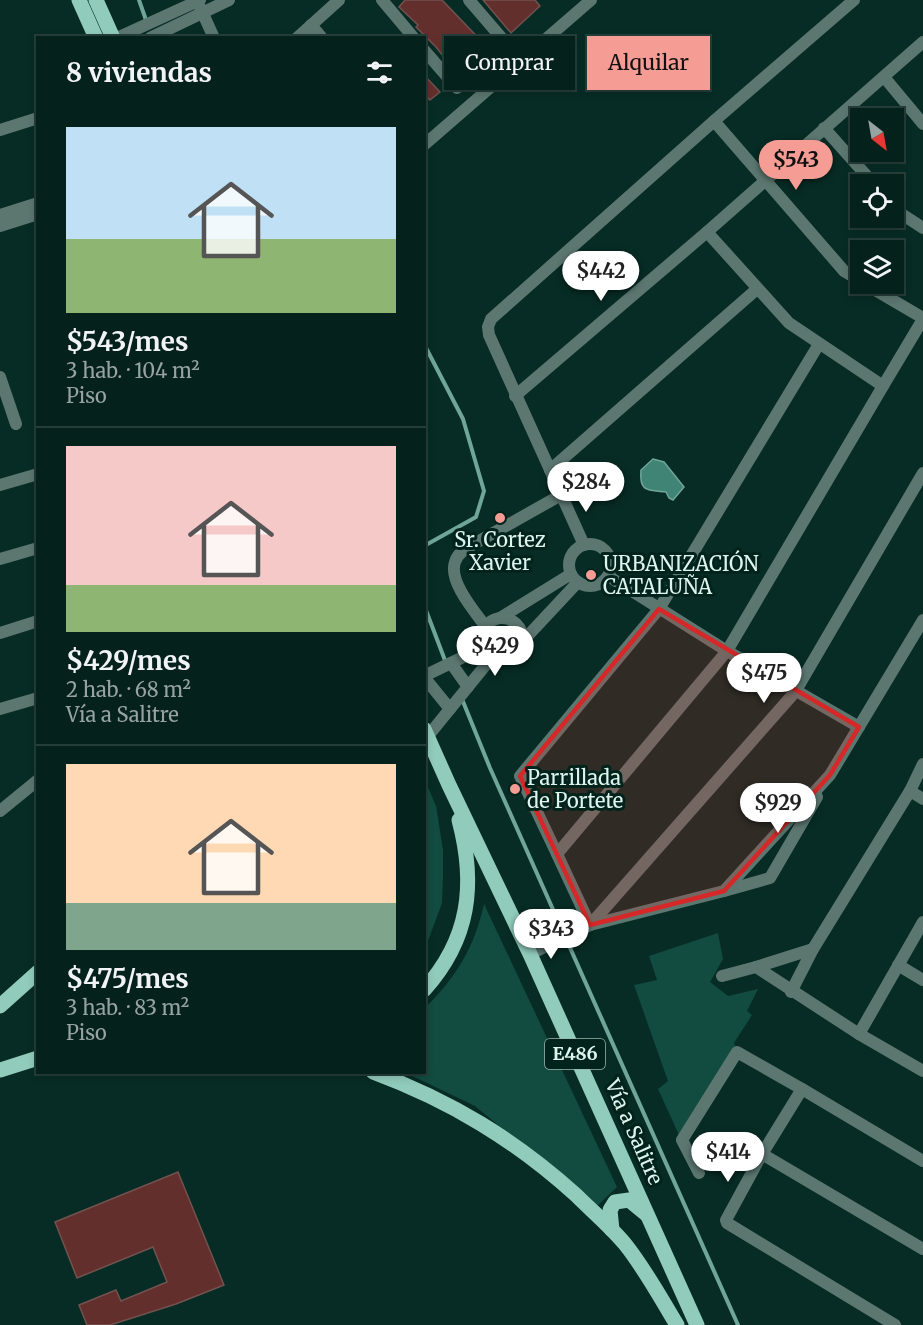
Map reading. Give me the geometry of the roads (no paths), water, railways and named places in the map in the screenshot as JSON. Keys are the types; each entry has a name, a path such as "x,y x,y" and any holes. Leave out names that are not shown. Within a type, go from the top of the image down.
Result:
{"main road":[{"path":"79,0 95,36"},
{"path":"96,0 114,36"},
{"name":"Vía a Salitre","path":"426,732 530,954 697,1325"},
{"path":"426,987 444,964 456,942 468,898 466,851 449,785"},
{"path":"0,1006 36,974"},
{"path":"0,1070 36,1059"},
{"path":"378,1074 447,1103 489,1128 525,1152 568,1188 612,1230 646,1273 676,1325"},
{"path":"612,1230 610,1210 612,1205 620,1200 629,1200 648,1216"}],"street":[{"path":"120,36 199,3 229,0"},
{"path":"299,36 339,0"},
{"path":"382,0 412,36"},
{"path":"469,0 500,36"},
{"path":"426,143 591,0"},
{"path":"584,545 489,335 488,327 491,319 854,0"},
{"path":"156,36 199,3"},
{"path":"199,3 213,36"},
{"path":"311,25 320,36"},
{"path":"515,396 707,232 923,42"},
{"path":"426,52 444,73"},
{"path":"884,77 923,124"},
{"path":"0,130 36,119"},
{"path":"714,121 766,178 844,271 850,275"},
{"path":"824,128 865,174"},
{"path":"0,215 36,212"},
{"path":"0,226 36,212"},
{"path":"904,216 923,228"},
{"path":"707,232 789,323 883,386"},
{"path":"550,470 757,289"},
{"path":"557,854 727,651 923,319 882,294"},
{"path":"590,925 520,776 658,609 819,344"},
{"path":"0,377 15,424"},
{"path":"590,925 795,692 923,473"},
{"path":"0,485 36,475"},
{"path":"486,627 457,585 454,562 460,553 472,544 561,495"},
{"path":"584,545 598,545 609,555 608,576 603,581 590,586 574,578 569,565 571,556 576,549 584,545"},
{"path":"0,559 36,549"},
{"path":"608,576 727,651 859,728"},
{"path":"574,578 517,651 501,658 489,652 482,637 486,627 492,621 574,578"},
{"path":"500,618 517,625 521,634 521,643"},
{"path":"530,954 590,925 770,878 923,620"},
{"path":"0,633 36,622"},
{"path":"426,675 451,663 489,652"},
{"path":"426,732 450,709 468,687 489,652"},
{"path":"451,663 468,687"},
{"path":"426,679 450,709"},
{"path":"0,709 36,699"},
{"path":"792,992 813,949 910,791 923,764"},
{"path":"724,891 830,775"},
{"path":"3,803 24,793 36,782"},
{"path":"910,791 923,799"},
{"path":"859,1034 923,922"},
{"path":"722,976 813,949"},
{"path":"898,965 923,980"},
{"path":"756,967 859,1034 923,1071"},
{"path":"699,1173 682,1140 737,1052 923,1161"},
{"path":"802,1089 726,1217 727,1223 895,1325"},
{"path":"762,1154 923,1249"}],"waterway":[{"path":"139,0 146,20"},
{"path":"426,348 463,419 484,491 476,517 426,545"},
{"path":"426,610 446,663"},
{"path":"462,699 490,768 738,1325"}],"place":[{"name":"Sr. Cortez Xavier","path":"500,518"},
{"name":"URBANIZACIÓN CATALUÑA","path":"591,575"},
{"name":"Parrillada de Portete","path":"515,789"}]}
